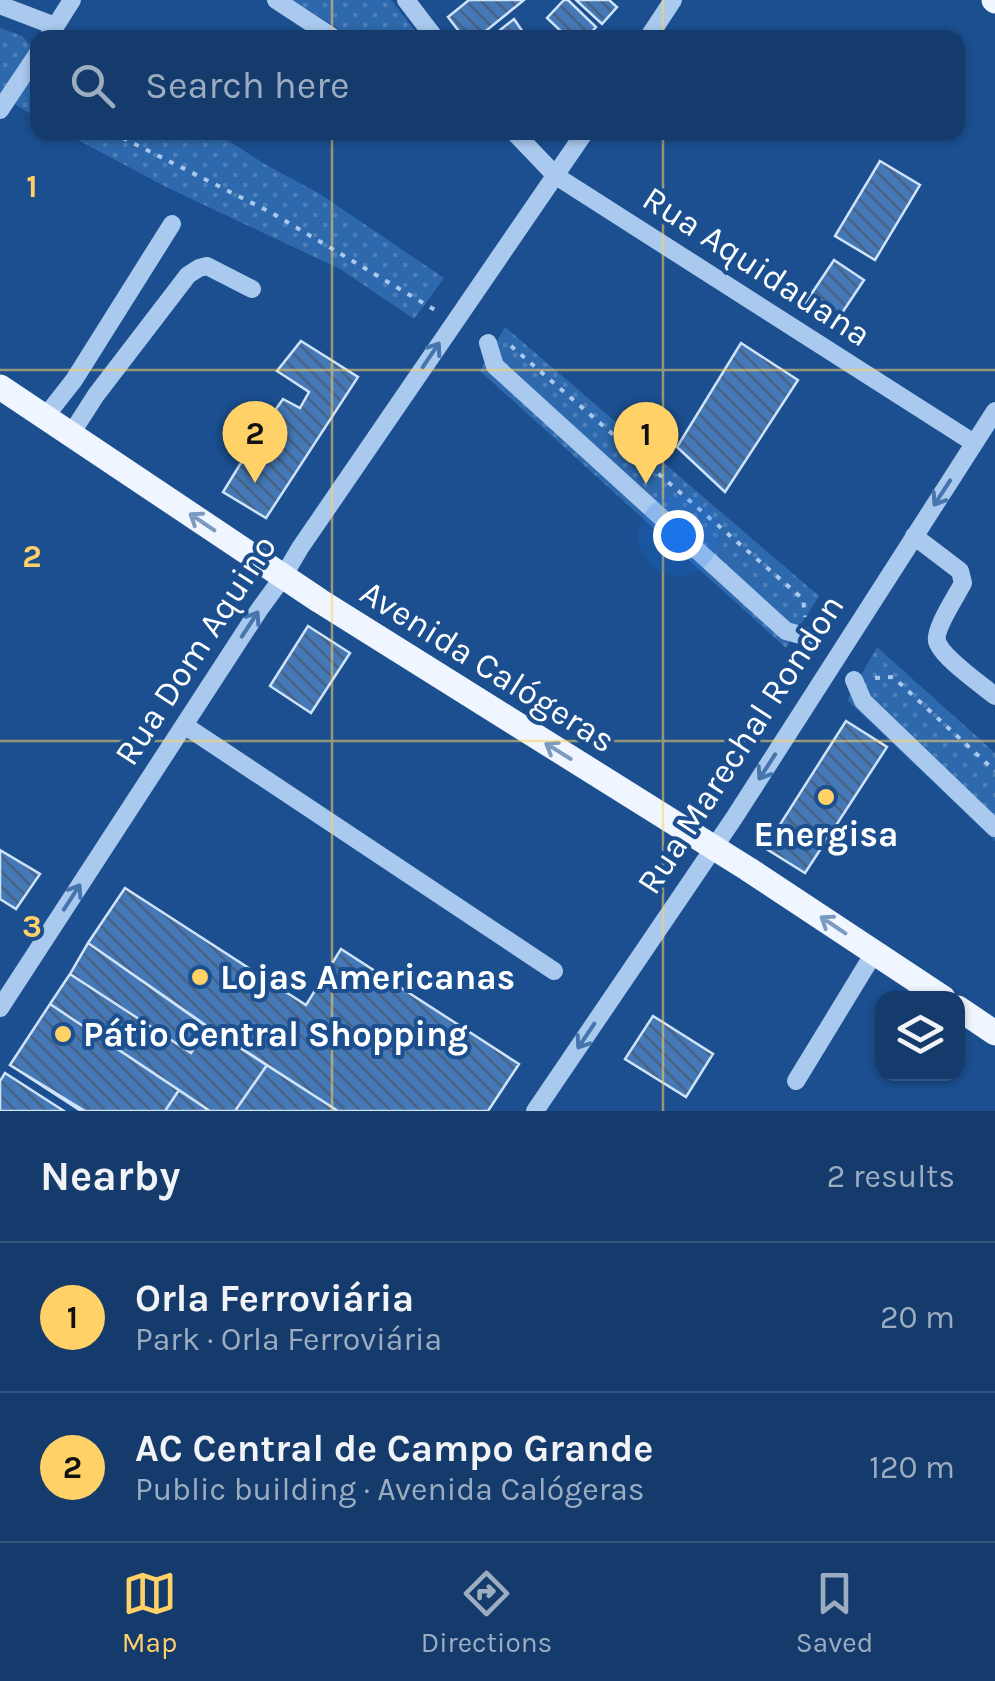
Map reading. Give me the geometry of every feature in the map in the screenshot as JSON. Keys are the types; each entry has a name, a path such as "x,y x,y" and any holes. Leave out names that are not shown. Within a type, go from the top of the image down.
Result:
{"main road":[{"name":"Avenida Calógeras","path":"0,387 283,577 748,868 932,991"},
{"path":"965,1013 995,1033"}],"street":[{"path":"53,30 72,0"},
{"path":"276,0 322,30"},
{"path":"406,0 429,30"},
{"path":"653,30 673,0"},
{"path":"0,5 48,30"},
{"path":"0,110 30,65"},
{"name":"Rua Aquidauana","path":"522,140 556,176 974,444"},
{"name":"Rua Dom Aquino","path":"0,1008 300,548 580,140"},
{"path":"45,417 74,380 172,224"},
{"path":"71,434 188,275 206,266 252,289"},
{"path":"488,343 495,366 786,631 808,637"},
{"name":"Rua Marechal Rondon","path":"535,1111 734,818 995,411"},
{"path":"914,536 963,576 964,583 938,631 937,642 944,653 995,696"},
{"path":"854,680 863,701 995,828"},
{"path":"184,725 554,971"},
{"path":"796,1081 874,952"}],"path":[{"path":"127,140 272,213 454,321"},
{"path":"488,343 512,346 803,599 808,637"},
{"path":"854,680 893,677 995,772"}],"shaded area":[{"path":"292,0 391,0 415,30 341,30"},
{"path":"0,28 22,36 30,45 30,114 0,95"},
{"path":"78,140 228,140 320,194 444,278 414,319 340,269 166,187"},
{"path":"505,327 819,596 786,648 480,371"},
{"path":"877,647 995,753 995,841 847,700"}],"building":[{"path":"469,0 524,0 487,30 458,30 448,17"},
{"path":"568,0 596,27 560,30 547,18"},
{"path":"576,0 609,0 617,7 602,24"},
{"path":"514,19 522,30 500,30"},
{"path":"880,161 920,185 875,260 835,236"},
{"path":"834,260 864,280 832,328 802,308"},
{"path":"301,341 358,377 266,518 223,492 244,458 252,465 269,440 259,433 283,399 300,408 309,392 277,371"},
{"path":"741,343 798,380 725,492 677,447"},
{"path":"308,626 350,653 311,713 270,686"},
{"name":"Energisa","path":"846,721 887,747 805,873 765,848"},
{"path":"0,850 40,874 16,909 0,899"},
{"name":"Lojas Americanas","path":"125,888 306,1005 341,949 519,1064 488,1111 338,1111 206,1026 88,943"},
{"path":"88,943 207,1026 191,1053 70,974"},
{"path":"70,974 191,1053 207,1026 267,1065 235,1111 210,1111 50,1004"},
{"name":"Pátio Central Shopping","path":"50,1004 210,1111 81,1111 10,1065"},
{"name":"Pátio Central Shopping","path":"50,1004 179,1090 165,1111 85,1111 10,1065"},
{"path":"653,1016 713,1054 686,1097 625,1059"},
{"name":"Pátio Central Shopping","path":"267,1065 338,1111 235,1111"},
{"path":"5,1073 64,1111 0,1111 0,1081"}],"place":[{"name":"AC Central de Campo Grande","path":"255,483"},
{"name":"Orla Ferroviária","path":"646,484"},
{"name":"Energisa","path":"826,797"},
{"name":"Lojas Americanas","path":"200,977"},
{"name":"Pátio Central Shopping","path":"63,1034"}]}
